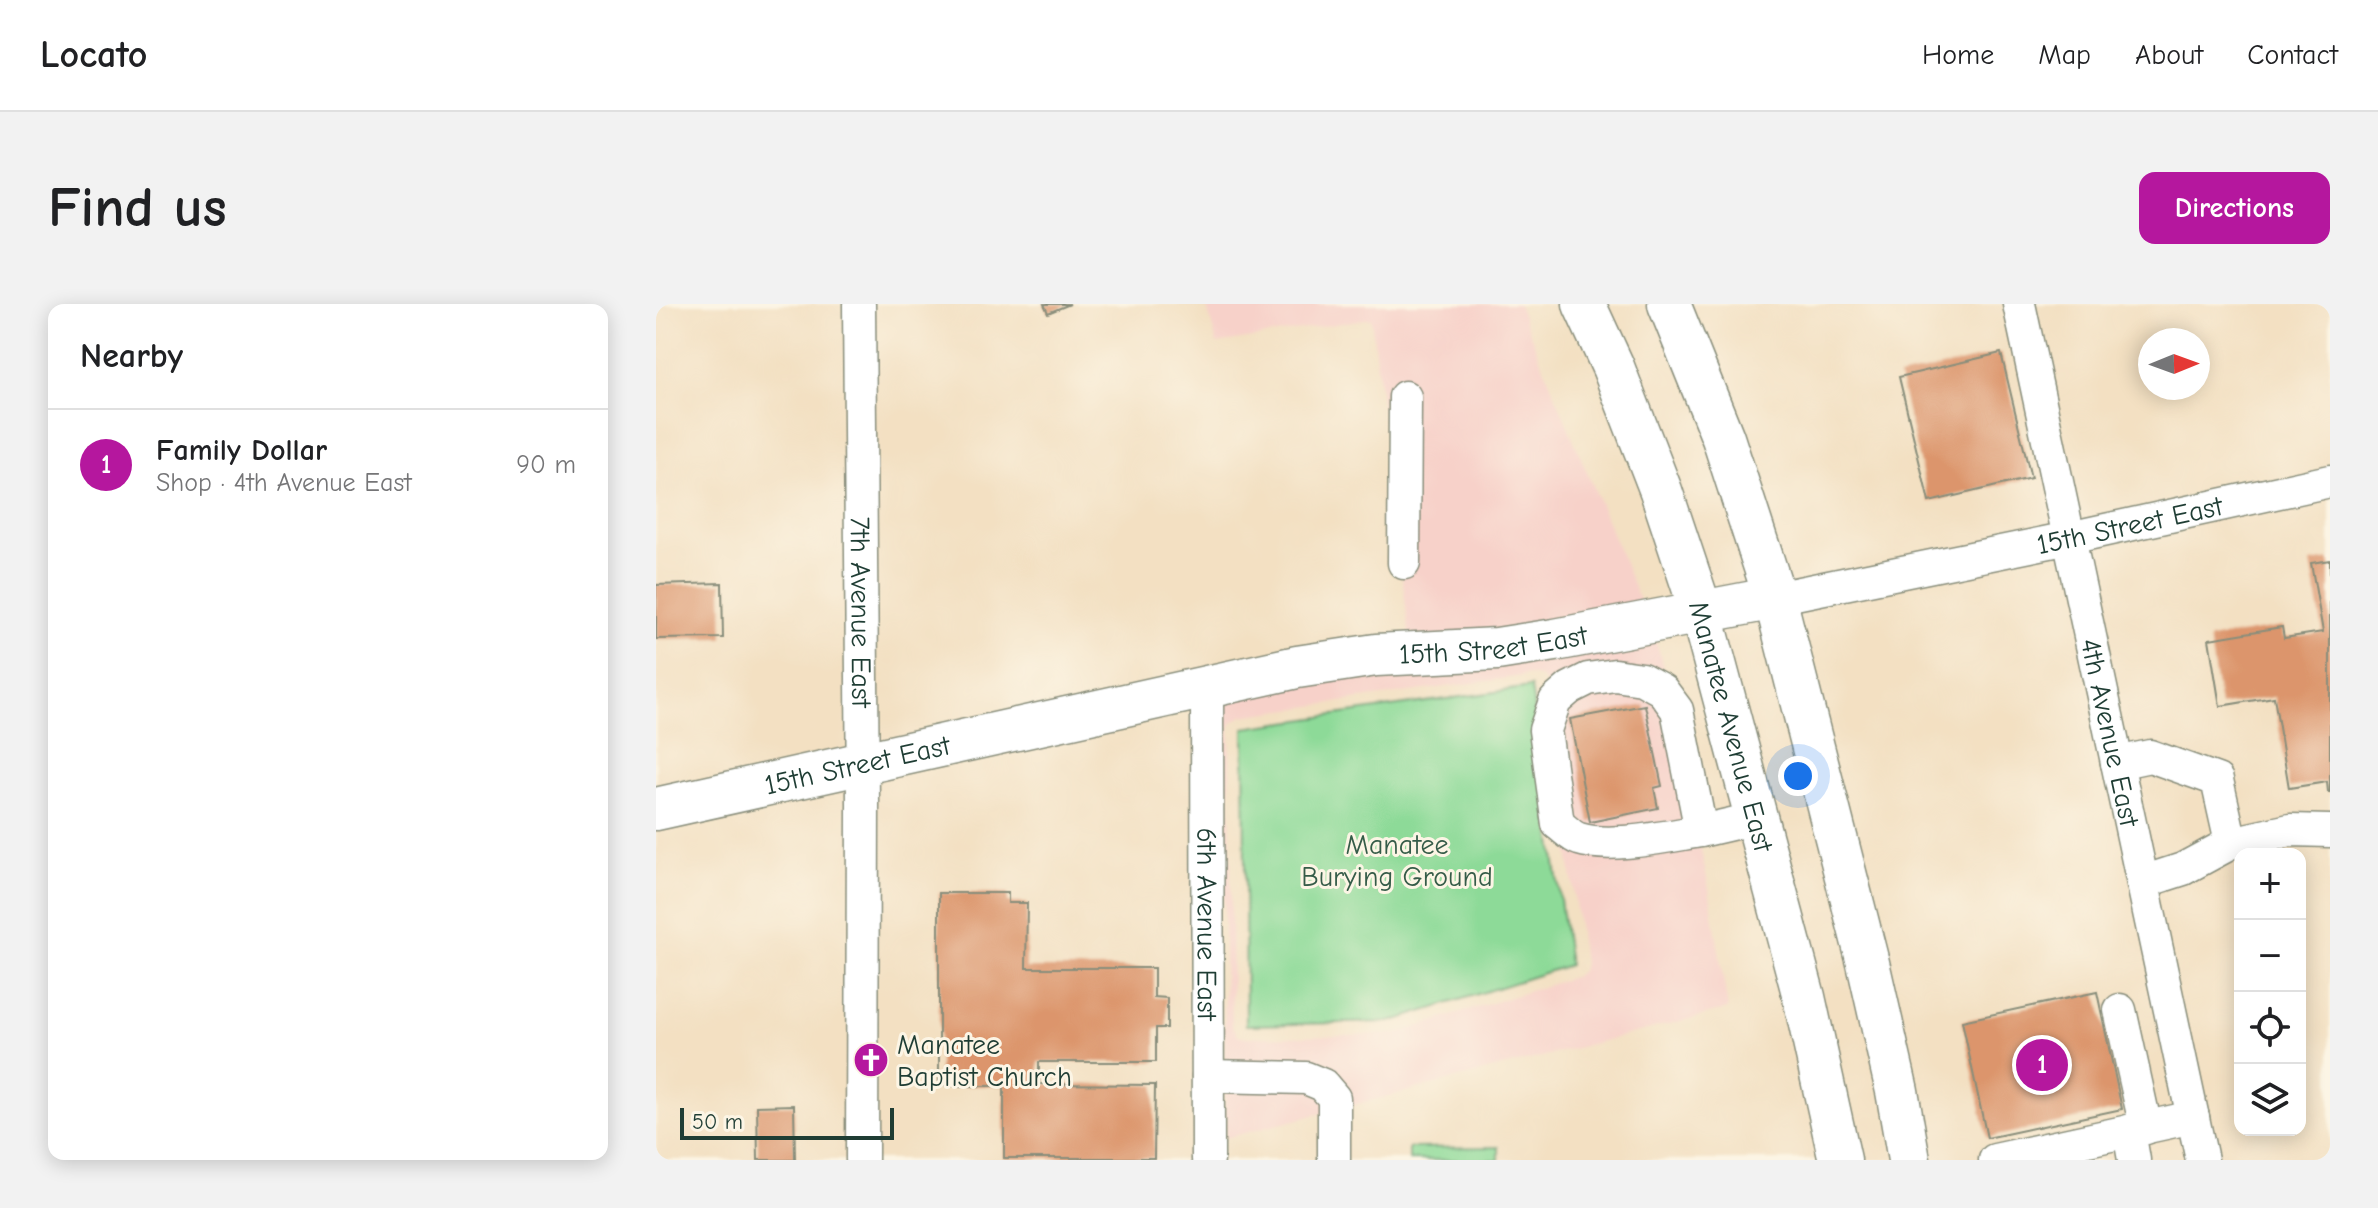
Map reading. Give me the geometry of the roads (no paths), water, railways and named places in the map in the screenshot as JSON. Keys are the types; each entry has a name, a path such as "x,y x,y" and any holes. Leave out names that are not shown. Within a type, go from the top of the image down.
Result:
{"main road":[{"name":"Manatee Avenue East","path":"1584,304 1613,367 1656,477 1701,611 1804,997 1840,1160"},
{"path":"1669,304 1723,438 1775,598 1868,963 1909,1160"},
{"name":"15th Street East","path":"656,809 1297,667 1346,659 1497,649 1775,598"}],"street":[{"name":"7th Avenue East","path":"859,304 862,1160"},
{"name":"4th Avenue East","path":"2019,304 2202,1160"},
{"path":"1404,563 1405,397"},
{"name":"15th Street East","path":"1775,598 2330,481"},
{"path":"1701,831 1677,710 1662,690 1642,679 1615,675 1588,679 1570,688 1555,701 1545,730 1558,824 1577,839 1603,842 1644,839 1701,831 1757,818"},
{"name":"6th Avenue East","path":"1207,688 1208,1160"},
{"path":"2117,763 2150,756 2217,780 2231,843"},
{"path":"2143,882 2183,869 2231,843 2290,830 2330,831"},
{"path":"2120,1010 2136,1140"},
{"path":"1208,1076 1306,1078 1323,1085 1334,1098 1334,1160"},
{"path":"1995,1160 2136,1140 2193,1117"}],"place":[{"name":"Manatee Baptist Church","path":"871,1060"},
{"name":"Family Dollar","path":"2042,1065"}],"park label":[{"name":"Manatee Burying Ground","path":"1397,860"}]}
